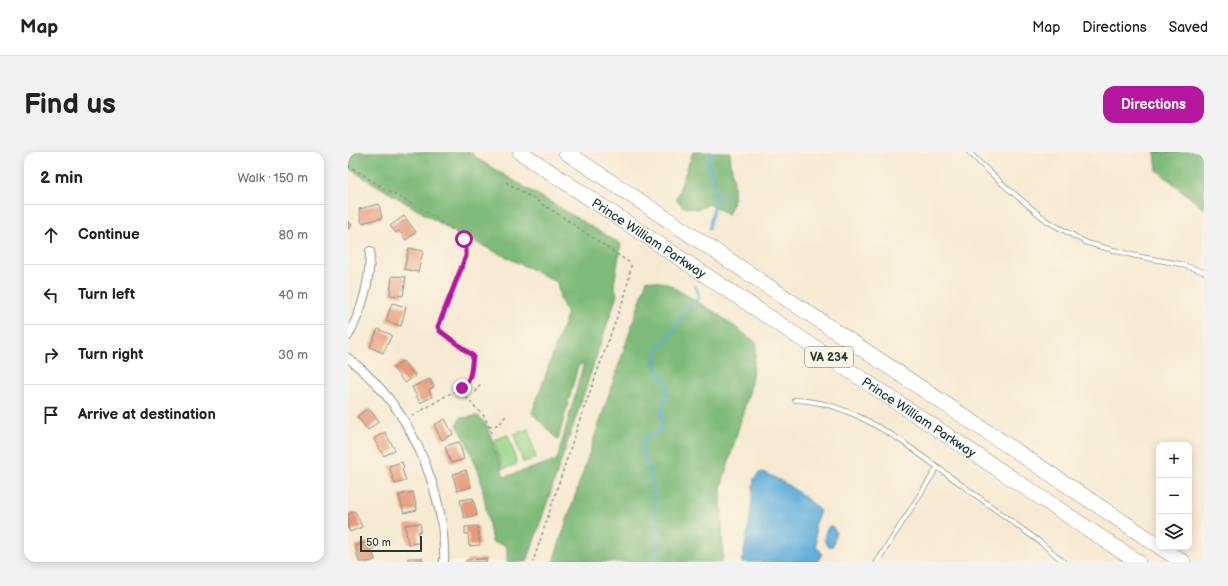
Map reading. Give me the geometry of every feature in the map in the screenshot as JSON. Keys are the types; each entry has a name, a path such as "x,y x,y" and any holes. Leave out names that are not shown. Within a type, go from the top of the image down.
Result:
{"highway":[{"name":"Prince William Parkway","path":"520,152 1138,562"},
{"name":"Prince William Parkway","path":"566,152 1156,545"},
{"name":"Prince William Parkway","path":"1164,550 1183,562"}],"street":[{"path":"348,336 356,322 363,303 370,269 370,251"},
{"path":"348,358 369,377 398,411 420,452 429,474 440,517 444,562"}],"lane":[{"path":"970,152 1006,187 1047,221 1087,243 1136,256 1180,264 1204,272"},
{"path":"795,400 821,403 860,416 895,437 1034,538 1064,562"},
{"path":"877,562 937,468"}],"path":[{"path":"348,165 380,186 424,211 462,236 465,241 466,256 438,327 440,331 473,356 469,379 462,389 412,416"},
{"path":"506,182 558,214 630,263 631,266 626,292 578,425 533,562"},
{"path":"475,392 481,383"},
{"path":"466,397 484,416 491,433"},
{"path":"489,427 499,424 507,414"}],"green space":[{"path":"348,152 470,152 479,160 621,244 614,284 617,295 527,562 507,562 507,546 492,542 480,475 457,424 460,418 478,416 485,423 504,477 557,460 584,363 578,366 558,440 532,413 567,315 560,298 557,282 451,230 348,168"},
{"path":"693,152 730,152 734,183 734,198 728,214 709,204 699,209 683,207 676,199"},
{"path":"1155,152 1204,152 1204,209 1157,170"},
{"path":"647,280 666,283 713,311 757,343 750,389 721,488 723,557 721,562 553,562"},
{"path":"528,429 536,458 523,462 514,434"},
{"path":"508,435 517,464 503,469 494,440"}],"water":[{"path":"762,472 793,488 809,500 820,511 815,524 816,546 822,553 817,562 742,562 750,517 754,479"},
{"path":"832,526 836,532 833,546 830,547 825,542 825,537 827,529"}],"building":[{"path":"379,204 382,218 362,223 359,209"},
{"path":"404,216 416,232 406,240 399,231 396,233 390,226"},
{"path":"348,221 352,225 348,229"},
{"path":"409,248 423,251 418,272 404,269"},
{"path":"392,276 406,277 403,296 390,295"},
{"path":"392,303 406,307 401,326 386,321"},
{"path":"378,329 392,335 383,353 370,347"},
{"path":"403,361 415,376 405,383 393,368"},
{"path":"430,379 434,387 429,390 432,397 420,403 412,387"},
{"path":"368,408 379,421 368,430 357,417"},
{"path":"445,419 453,434 442,440 434,425"},
{"path":"385,432 395,450 384,456 374,439"},
{"path":"459,442 464,459 451,463 445,446"},
{"path":"402,462 404,468 402,469 406,481 395,484 389,466"},
{"path":"466,470 471,487 457,491 453,474"},
{"path":"413,492 417,510 404,513 399,495"},
{"path":"473,498 477,515 464,518 460,500"},
{"path":"355,511 362,527 350,532 348,527 348,514"},
{"path":"420,523 421,531 418,532 419,543 408,544 405,525"},
{"path":"478,526 480,545 469,546 468,534 465,534 465,527"},
{"path":"373,540 375,547 372,549 375,560 359,562 355,546"},
{"path":"408,558 422,558 422,562 408,562"},
{"path":"486,559 486,562 466,562 466,560"}],"waterway":[{"path":"709,228 717,194 708,161 711,152"},
{"path":"656,562 657,540 654,493 641,446 647,438 662,428 661,414 667,392 666,385 655,363 656,356 659,348 675,328 688,306 699,298 695,286"}],"route":[{"path":"462,388 469,379 473,356 438,330 438,325 466,256 466,243 464,239"}]}
